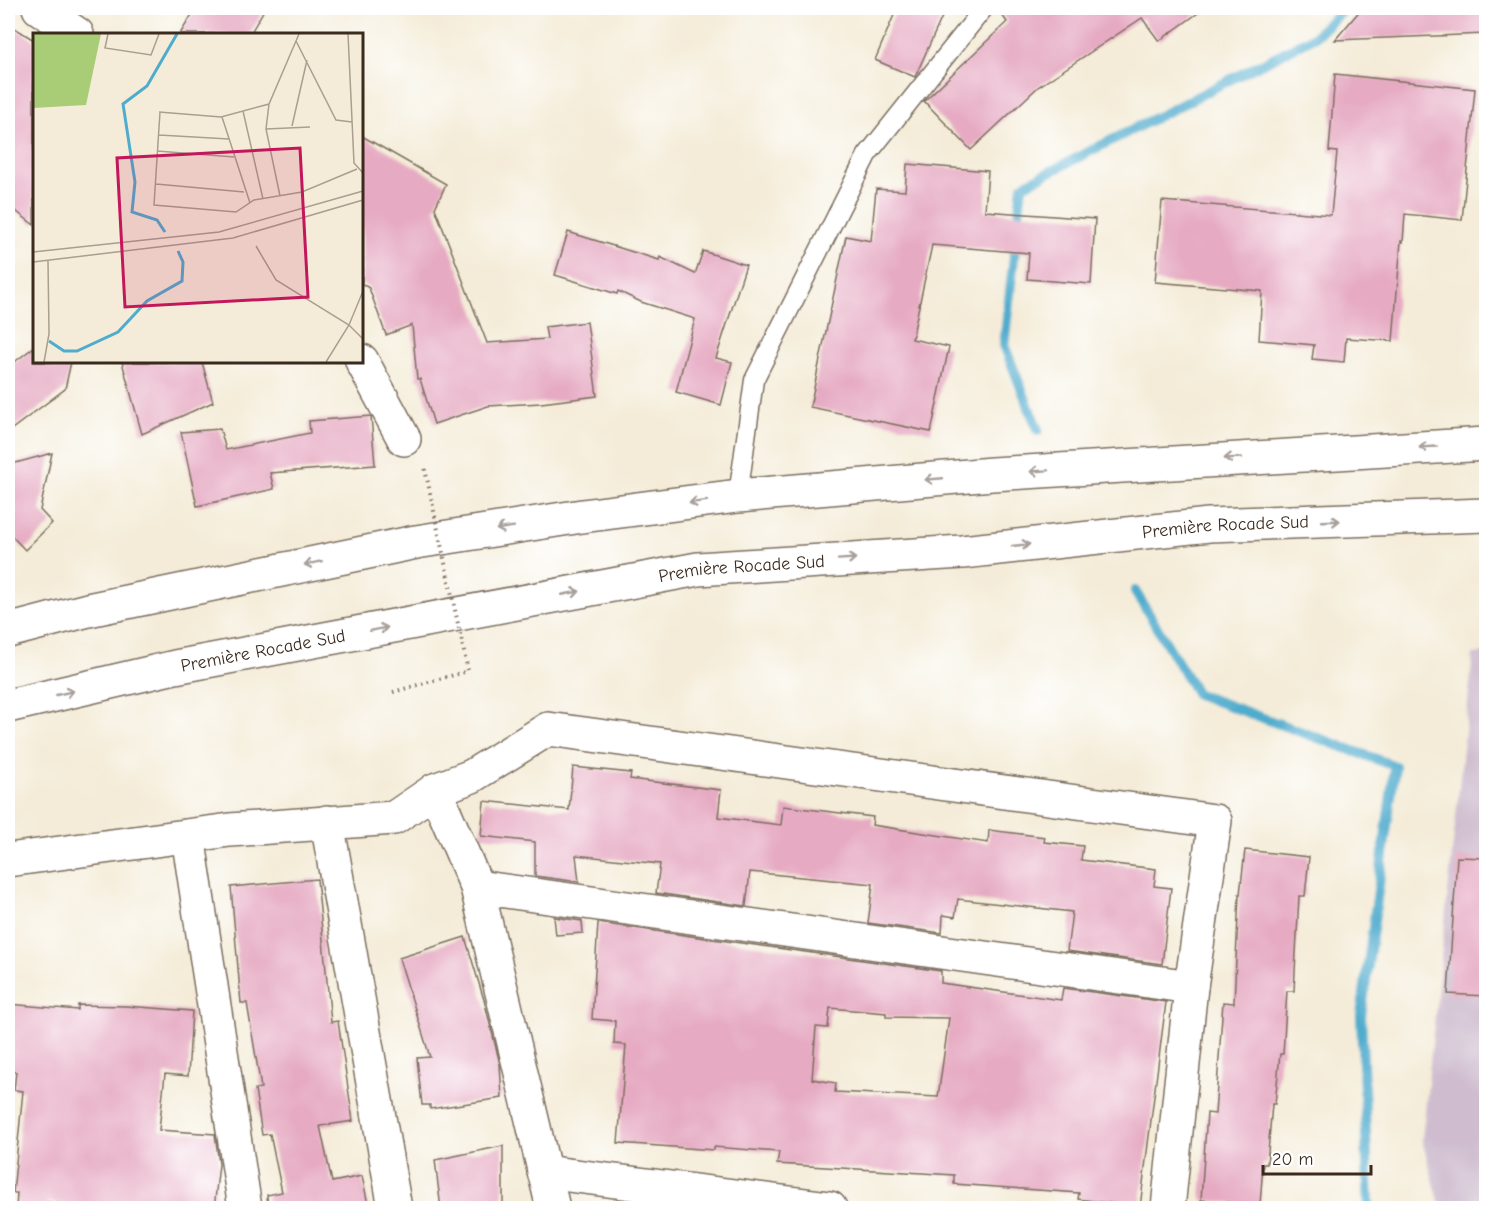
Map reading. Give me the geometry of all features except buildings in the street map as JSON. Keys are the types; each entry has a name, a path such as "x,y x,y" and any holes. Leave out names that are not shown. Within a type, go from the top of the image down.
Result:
{"main road":[{"path":"39,8 76,33"},
{"path":"363,363 404,439"},
{"path":"8,631 100,607 416,542 582,516 738,496 992,474 1486,444"},
{"name":"Première Rocade Sud","path":"8,706 175,667 698,569 962,552 1209,525 1486,515"},
{"path":"8,860 230,830 394,818 435,790 472,776 548,729 1215,821 1191,987 1168,1209"},
{"path":"435,790 477,887 553,1209"},
{"path":"327,822 395,1209"},
{"path":"188,836 245,1209"},
{"path":"477,887 1191,987"},
{"path":"544,1172 830,1209"}],"lane":[{"path":"738,496 754,380 867,155 984,8"}],"path":[{"path":"393,692 468,671 425,469"}],"shaded area":[{"path":"1486,653 1486,1208 1441,1208 1422,1140 1473,654"}],"waterway":[{"path":"1038,430 1004,345 1022,186 1314,37 1345,8"},
{"path":"1135,591 1197,694 1395,766 1361,1016 1369,1208"}]}
